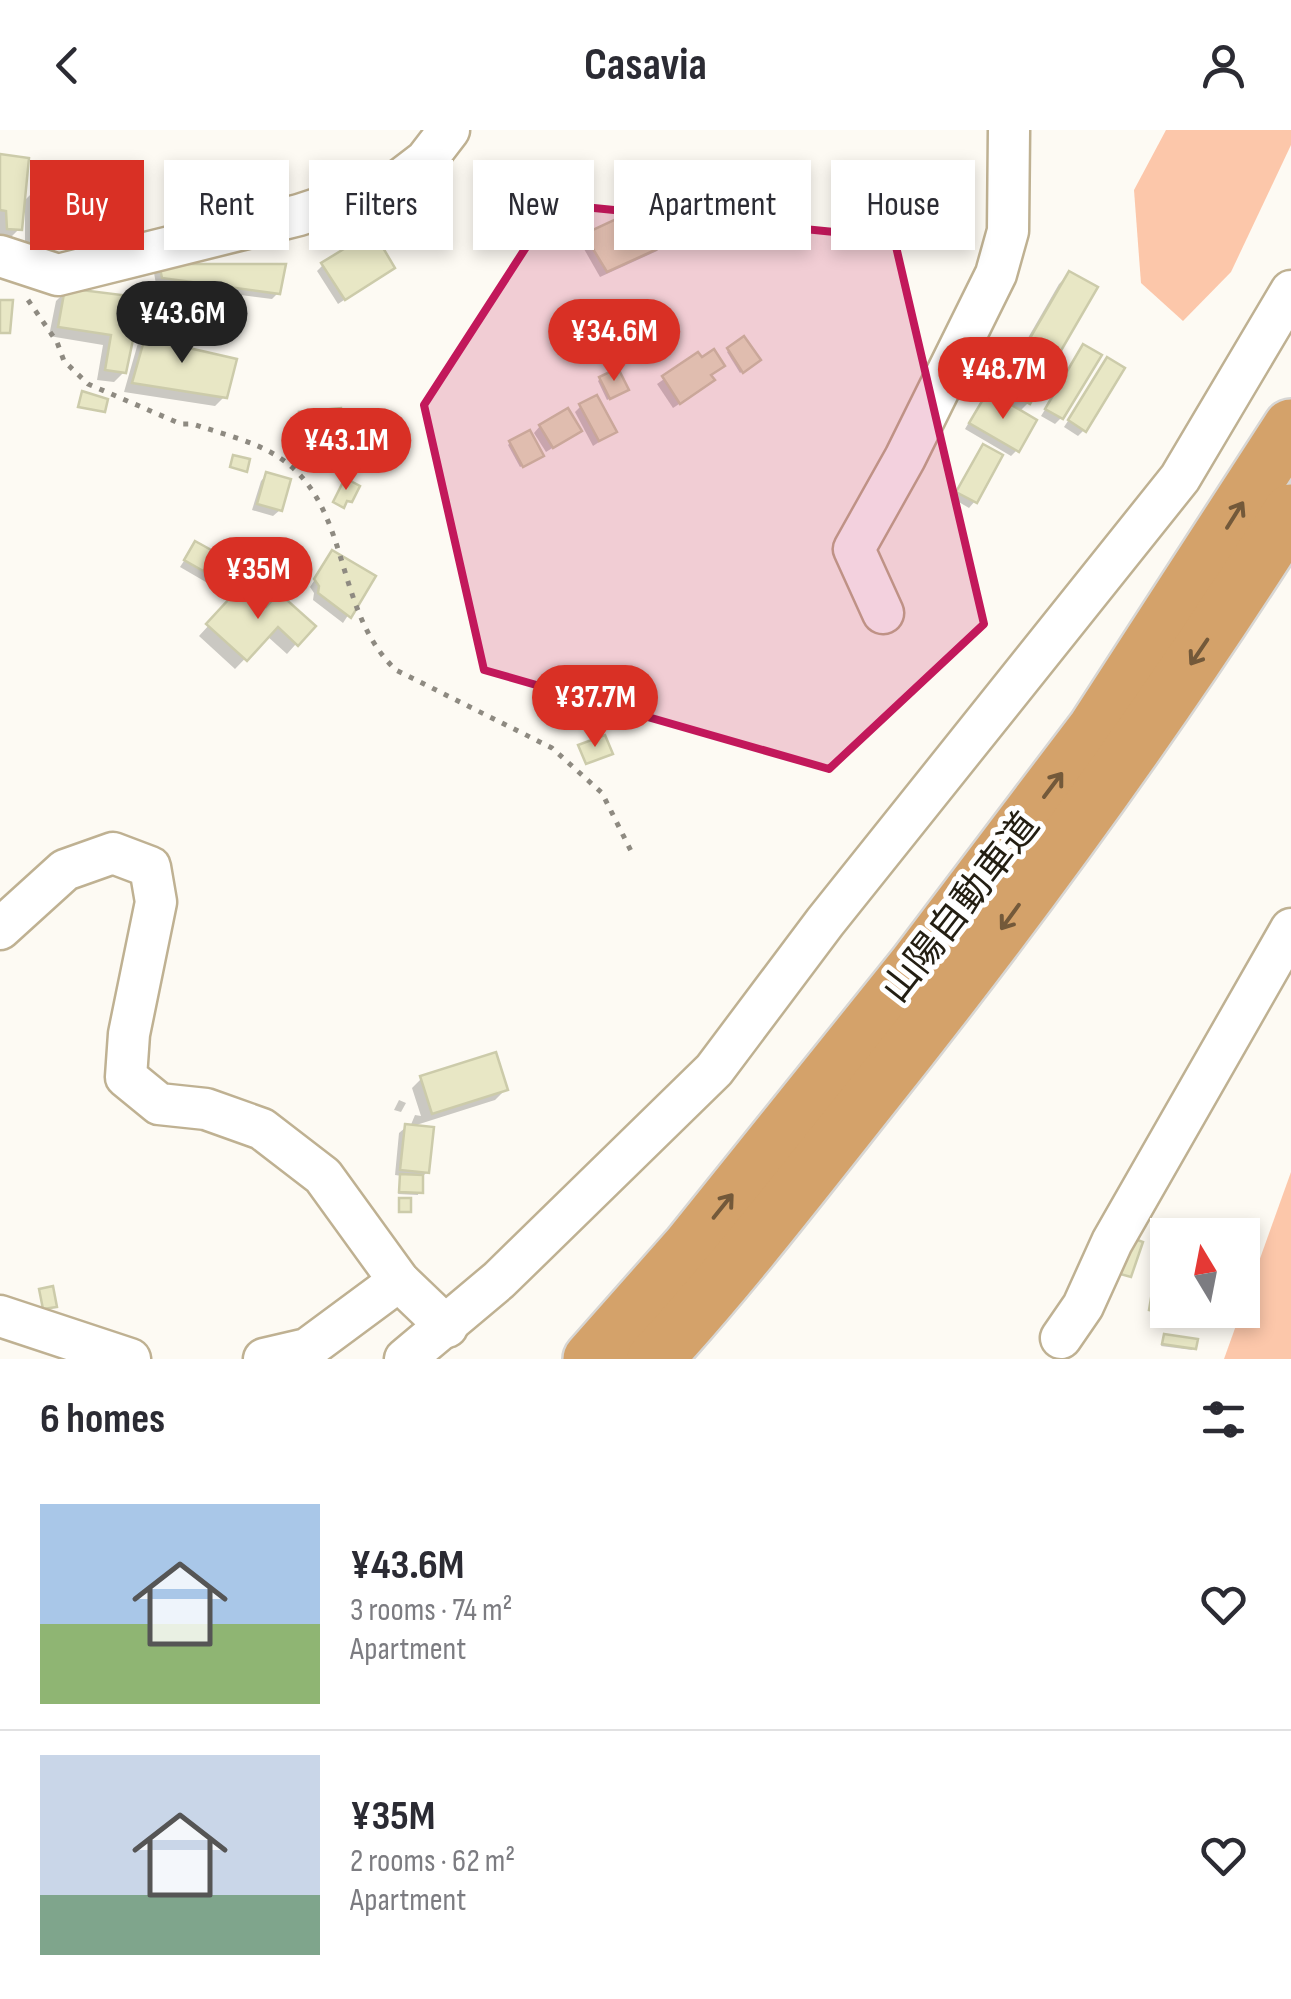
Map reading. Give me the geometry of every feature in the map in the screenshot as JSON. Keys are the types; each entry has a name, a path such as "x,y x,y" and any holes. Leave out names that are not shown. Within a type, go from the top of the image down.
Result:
{"highway":[{"name":"山陽自動車道","path":"591,1359 690,1247 915,967 1096,728 1291,427"},
{"name":"山陽自動車道","path":"655,1359 747,1253 967,976 1143,734 1291,512"},
{"path":"694,1359 881,1108 967,976"},
{"path":"558,1359 588,1328 690,1247"}],"street":[{"path":"0,256 58,275 298,215 396,183 426,160 448,130"},
{"path":"883,612 854,549 905,458 996,274 1008,232 1009,130"},
{"path":"405,1359 447,1327 571,1212 714,1070 859,879 1180,478 1291,291"},
{"path":"0,929 65,870 114,854 150,866 156,902 130,1034 126,1077 159,1104 206,1110 262,1129 323,1176 399,1281 447,1327"},
{"path":"1060,1352 1112,1242 1291,930"},
{"path":"264,1359 307,1348 399,1281"},
{"path":"0,1316 130,1359"}],"path":[{"path":"23,293 57,342 64,361 88,384 181,424 194,424 267,450 303,478 330,525 361,625 378,654 396,670 552,748 602,793 633,855"}],"highlighted area":[{"path":"554,204 894,238 984,624 829,769 484,670 424,405"}],"shaded area":[{"path":"1166,130 1291,130 1291,145 1231,272 1183,321 1141,283 1134,190"},
{"path":"1291,1172 1291,1359 1224,1359 1235,1328 1260,1328 1260,1259"}],"building":[{"path":"0,154 29,158 22,230 7,229 6,211 0,210"},
{"path":"614,220 614,250 655,250 607,272 594,250 594,229"},
{"path":"342,250 384,250 395,268 345,300 321,263"},
{"path":"159,264 286,264 280,294 162,278"},
{"path":"1069,271 1098,287 1030,404 1001,388"},
{"path":"65,288 122,295 121,312 138,316 126,373 105,370 111,335 58,327"},
{"path":"0,300 13,300 10,333 0,333"},
{"path":"149,323 171,327 167,343 237,359 227,398 132,383"},
{"path":"744,336 761,360 743,373 727,348"},
{"path":"1083,344 1102,355 1063,419 1045,409"},
{"path":"714,349 725,366 711,375 715,380 680,404 662,376 698,352 702,357"},
{"path":"1107,357 1125,368 1086,432 1068,420"},
{"path":"618,368 629,390 610,399 599,377"},
{"path":"82,391 108,399 105,412 78,407"},
{"path":"988,391 1037,420 1019,452 969,423"},
{"path":"597,395 617,432 599,441 579,404"},
{"path":"341,408 344,447 302,451 299,412"},
{"path":"568,408 582,431 553,448 539,425"},
{"path":"350,412 371,412 370,464 349,464"},
{"path":"530,430 544,456 523,467 509,441"},
{"path":"983,444 1003,455 977,503 956,492"},
{"path":"233,455 250,459 247,472 230,467"},
{"path":"266,472 291,479 282,511 257,504"},
{"path":"345,478 360,486 344,508 333,502"},
{"path":"195,541 231,561 219,580 184,560"},
{"path":"332,550 376,576 351,618 318,593 314,579"},
{"path":"242,585 266,607 279,593 316,626 298,646 278,627 247,661 206,624"},
{"path":"605,735 613,754 586,764 578,745"},
{"path":"496,1052 508,1090 432,1114 420,1076"},
{"path":"405,1124 434,1127 429,1173 400,1170"},
{"path":"400,1174 423,1175 423,1193 399,1192"},
{"path":"399,1198 411,1198 411,1212 399,1212"},
{"path":"1132,1238 1143,1242 1131,1277 1120,1274"},
{"path":"53,1286 57,1307 43,1309 39,1289"},
{"path":"1164,1334 1198,1339 1196,1349 1162,1344"}]}
